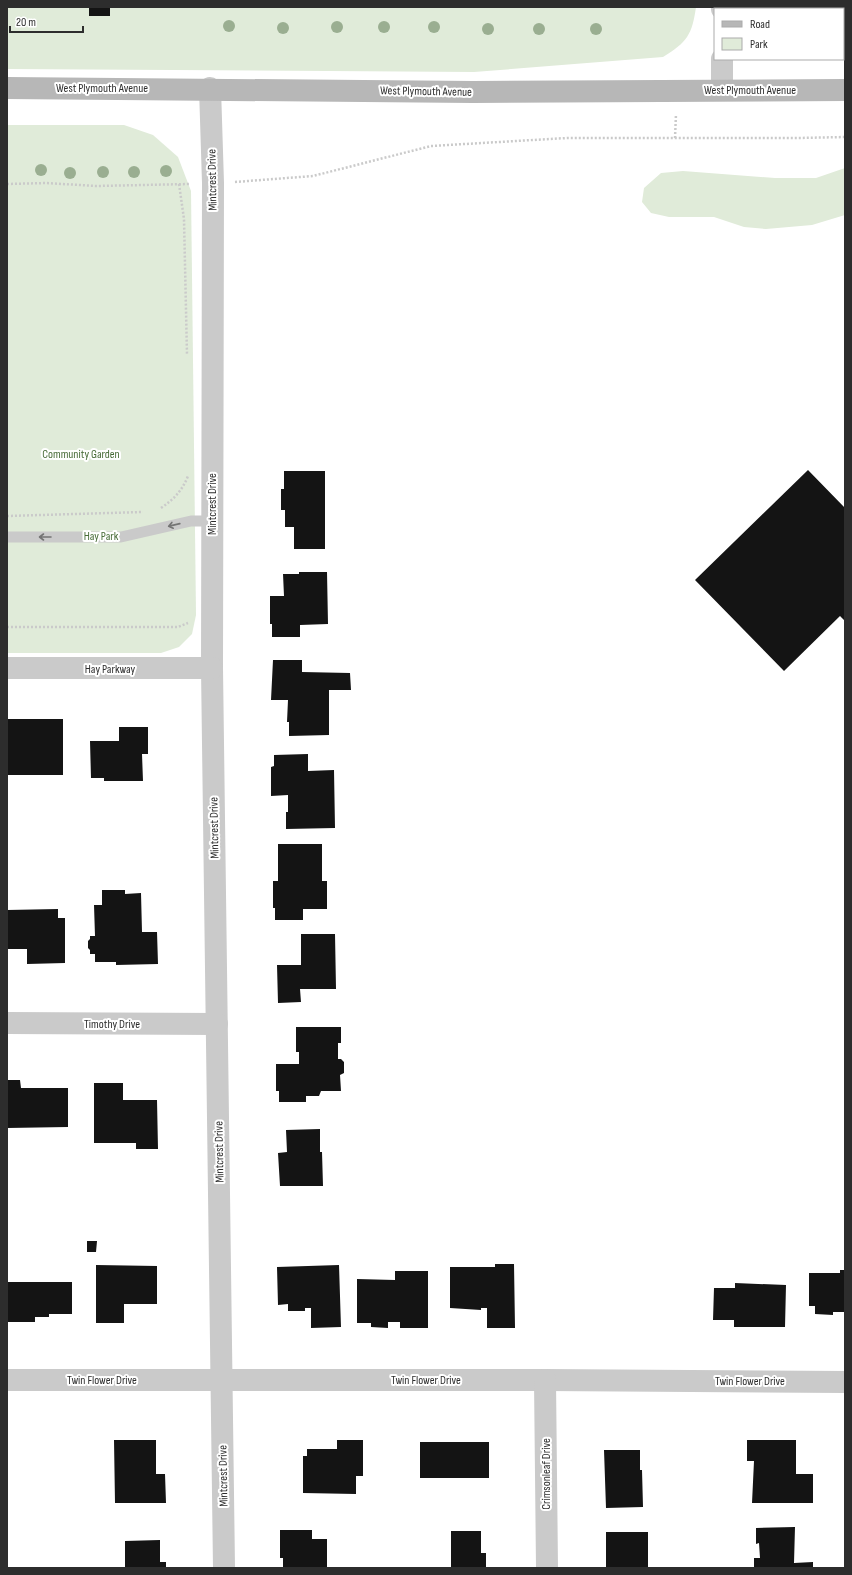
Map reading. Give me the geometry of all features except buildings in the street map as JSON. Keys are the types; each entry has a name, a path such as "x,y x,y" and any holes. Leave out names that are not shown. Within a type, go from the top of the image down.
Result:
{"main road":[{"name":"West Plymouth Avenue","path":"7,88 210,88 473,92 845,90"}],"street":[{"path":"722,60 722,90"},
{"name":"Mintcrest Drive","path":"210,88 213,183 212,668 224,1568"},
{"name":"Hay Parkway","path":"7,668 212,668"},
{"name":"Timothy Drive","path":"7,1023 217,1024"},
{"name":"Twin Flower Drive","path":"7,1380 545,1380 845,1382"},
{"name":"Crimsonleaf Drive","path":"545,1380 547,1568"}],"lane":[{"path":"7,537 121,537 191,521 212,521"}],"path":[{"path":"7,184 46,183 96,186 179,184 313,176 430,146 567,138 845,137"},
{"path":"179,184 184,219 187,360"},
{"path":"158,510 174,500 183,487 190,470 190,485"},
{"path":"7,516 146,511"},
{"path":"7,627 178,627 189,623 190,618"}],"green space":[{"path":"7,7 696,7 693,25 687,37 678,47 663,57 474,72 7,69"},
{"name":"Hay Park","path":"7,125 124,125 153,135 178,157 191,191 196,615 192,634 179,647 161,653 7,653"},
{"path":"845,168 845,215 812,225 766,229 744,227 714,217 669,217 651,213 642,202 644,188 661,173 683,171 775,178 816,178"}],"park label":[{"name":"Community Garden","path":"81,454"}]}
